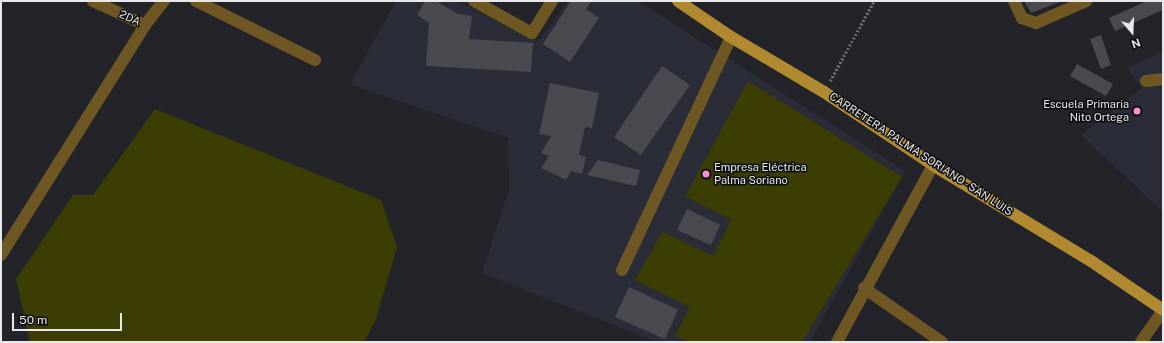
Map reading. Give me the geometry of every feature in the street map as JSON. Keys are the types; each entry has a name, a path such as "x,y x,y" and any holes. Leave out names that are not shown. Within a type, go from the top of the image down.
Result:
{"main road":[{"name":"CARRETERA PALMA SORIANO - SAN LUIS","path":"678,1 731,37 824,92 933,165 1092,261 1163,310"}],"street":[{"name":"2DA","path":"93,1 145,25"},
{"path":"1,255 145,25 164,1"},
{"path":"196,1 315,60"},
{"path":"474,1 532,33 552,1"},
{"path":"1014,1 1022,18 1036,23 1086,1"},
{"path":"622,270 731,37"},
{"path":"1146,81 1163,79"},
{"path":"837,342 864,288 933,165"},
{"path":"864,288 942,342"},
{"path":"1141,342 1163,310"}],"path":[{"path":"824,92 874,1"}],"shaded area":[{"name":"Empresa Eléctrica Palma Soriano","path":"396,1 457,1 539,40 568,1 638,1 905,171 810,342 657,342 482,273 509,189 508,138 350,84"},
{"name":"Escuela Primaria Nito Ortega","path":"1163,51 1163,212 1081,135 1142,88 1127,68"},
{"path":"748,81 902,177 802,342 690,342 675,336 690,307 635,280 662,232 713,256 731,220 685,196"},
{"path":"155,109 381,200 397,247 376,319 364,342 30,342 16,279 73,195 93,195"}],"building":[{"path":"425,1 436,1 458,14 472,16 469,39 533,43 531,72 426,66 429,23 417,15"},
{"path":"571,1 592,1 586,9 599,18 570,62 543,44"},
{"path":"1024,1 1059,1 1060,2 1031,13"},
{"path":"1147,1 1163,1 1163,10 1115,31 1109,18"},
{"path":"1101,35 1111,65 1101,69 1090,39"},
{"path":"1077,64 1113,84 1106,96 1070,76"},
{"path":"662,66 690,85 641,155 614,137"},
{"path":"550,83 599,93 592,128 585,127 579,155 586,157 582,174 571,171 566,180 541,168 549,156 541,153 551,136 539,134"},
{"path":"598,160 640,170 636,186 587,175"},
{"path":"687,209 720,225 711,245 677,230"},
{"path":"629,287 678,310 665,339 615,317"}],"place":[{"name":"Escuela Primaria Nito Ortega","path":"1137,111"},
{"name":"Empresa Eléctrica Palma Soriano","path":"706,174"}]}
